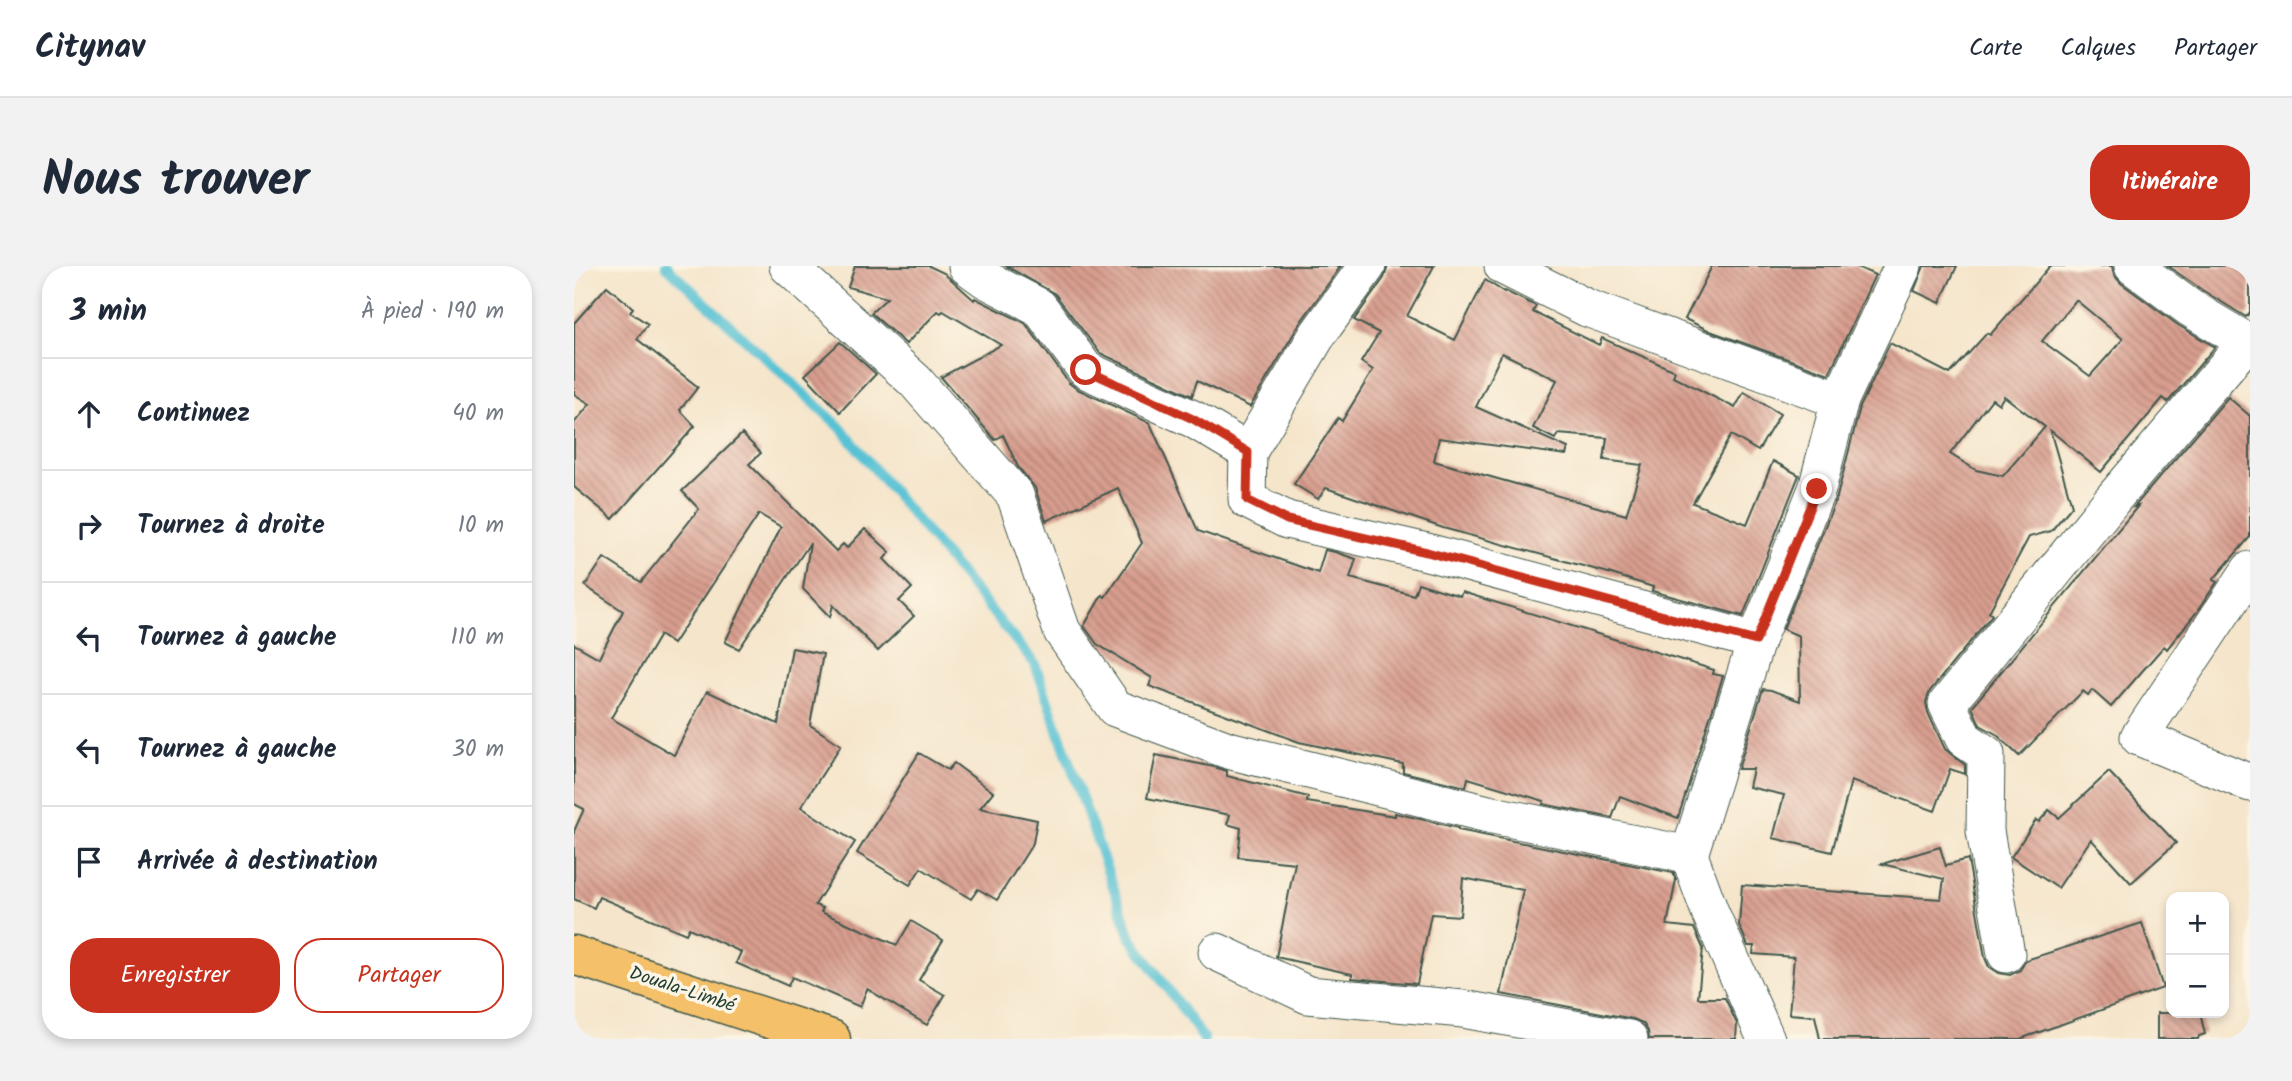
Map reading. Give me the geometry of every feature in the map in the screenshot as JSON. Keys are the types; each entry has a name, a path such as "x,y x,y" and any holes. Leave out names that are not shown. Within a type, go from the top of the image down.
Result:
{"highway":[{"name":"Douala-Limbé","path":"574,955 831,1039"}],"street":[{"path":"788,266 915,381 1015,495 1062,631 1115,708 1228,750 1488,814 1689,855"},
{"path":"967,266 985,279 1039,307 1086,370 1193,419 1248,452"},
{"path":"1367,266 1318,334 1248,452 1247,500 1287,520 1427,552 1756,641"},
{"path":"1503,266 1587,308 1840,400"},
{"path":"1761,1038 1689,855 1756,641 1817,489 1840,400 1903,266"},
{"path":"2006,954 1985,831 1986,754 1964,739 1947,704 2112,500 2249,343 2190,308 2133,266"},
{"path":"2250,570 2139,737 2250,783"},
{"path":"1217,952 1308,995 1463,1009 1629,1039"}],"building":[{"path":"855,266 929,266 944,273 974,300 975,298 1025,323 1069,383 1150,423 1198,531 1318,573 1325,550 1335,552 1356,559 1350,578 1414,595 1418,583 1460,596 1462,592 1714,670 1713,674 1723,676 1678,818 1620,796 1612,818 1543,804 1544,801 1468,778 1466,787 1403,772 1403,764 1299,742 1149,686 1152,678 1097,644 1084,626 1102,595 1105,597 1142,543 1118,488 1046,521 1035,488 1018,467 1003,435 995,440 941,377 1001,345 943,311 938,311 906,344 871,313 887,298 848,287"},
{"path":"1006,266 1341,266 1300,323 1250,407 1197,381 1192,396 1100,353 1055,294"},
{"path":"1388,266 1434,266 1407,316 1455,340 1485,280 1536,306 1533,312 1599,345 1602,338 1675,371 1673,376 1735,408 1744,392 1780,414 1758,451 1731,435 1693,503 1747,524 1773,461 1799,475 1743,616 1652,591 1653,587 1605,572 1443,528 1326,488 1318,499 1294,484 1338,418 1342,421 1373,370 1361,362 1379,333 1354,320 1384,278","holes":["1502,353 1557,380 1533,428 1555,439 1558,434 1607,438 1604,460 1642,465 1626,515 1434,461 1439,438 1566,455 1568,448 1476,407"]},
{"path":"1712,266 1855,266 1875,275 1829,374 1710,331 1685,319"},
{"path":"1924,266 1957,266 1940,303 1914,291"},
{"path":"2050,266 2112,266 2114,275 2121,283 2178,325 2215,347 2168,402 2163,398 2101,472 2050,430 2072,506 2051,531 2029,537 1989,612 1992,615 1930,691 1926,702 1928,713 1945,749 1965,765 1965,774 1950,769 1935,811 1851,781 1832,852 1773,838 1784,795 1749,787 1753,769 1738,769 1763,689 1800,701 1799,636 1783,629 1837,497 1860,407 1890,343 1950,374 1987,333 1990,335","holes":["2076,300 2123,339 2090,376 2042,341","2004,396 2045,427 2003,476 1976,470 1950,454 1992,399 1999,404"]},
{"path":"2168,266 2250,266 2250,312 2246,317"},
{"path":"607,286 633,308 630,312 648,324 637,339 698,387 680,410 695,426 613,519 574,487 574,423 590,404 574,394 574,323"},
{"path":"840,342 876,374 840,412 805,375"},
{"path":"2228,397 2250,416 2250,537 2213,580 2217,582 2167,649 2164,646 2111,707 2092,690 2088,695 2083,691 2019,756 1996,734 1980,725 1972,707 2138,506 2134,507"},
{"path":"742,434 761,453 749,464 836,551 843,544 847,548 865,529 890,552 884,559 912,588 899,601 914,616 878,651 833,605 830,617 803,589 810,543 739,649 725,642 781,527 759,514 673,644 660,635 611,718 674,755 707,691 778,724 792,648 823,654 810,725 841,745 801,807 855,842 815,905 823,908 821,912 897,945 911,921 943,940 919,980 945,995 927,1025 867,989 860,1007 792,977 788,986 736,963 741,952 689,928 686,934 599,897 594,908 574,899 574,831 584,809 574,804 574,644 599,658 623,611 585,586 604,558 641,582 699,509 682,491"},
{"path":"919,753 948,770 954,763 993,792 980,808 1037,820 1033,843 997,900 978,889 971,899 921,868 910,885 857,853"},
{"path":"1156,755 1227,771 1227,776 1308,797 1307,802 1395,816 1395,813 1458,830 1673,873 1676,880 1667,925 1694,928 1703,948 1698,998 1725,998 1737,1024 1736,1039 1649,1039 1643,1023 1633,1019 1501,994 1523,890 1463,878 1460,916 1431,914 1417,984 1352,978 1352,974 1276,957 1295,863 1238,857 1241,828 1227,824 1230,815 1147,798"},
{"path":"2109,772 2176,843 2131,883 2091,839 2058,888 2011,857 2036,820 2039,822 2049,810 2059,818"},
{"path":"1940,847 1946,867 1968,859 1985,958 1989,967 1998,973 2010,975 2020,970 2026,960 2142,923 2163,988 2020,1039 1820,1039 1815,1016 1789,1014 1794,957 1753,954 1754,946 1748,946 1739,925 1742,885 1941,899 1944,879 1882,864"},
{"path":"2157,1013 2166,1013 2166,1018 2201,1018 2205,1034 2198,1039 2157,1039"}],"waterway":[{"path":"666,266 840,427 1035,664 1131,938 1204,1039"}],"route":[{"path":"1086,370 1193,419 1248,452 1247,500 1287,520 1427,552 1756,641 1817,489"}]}
